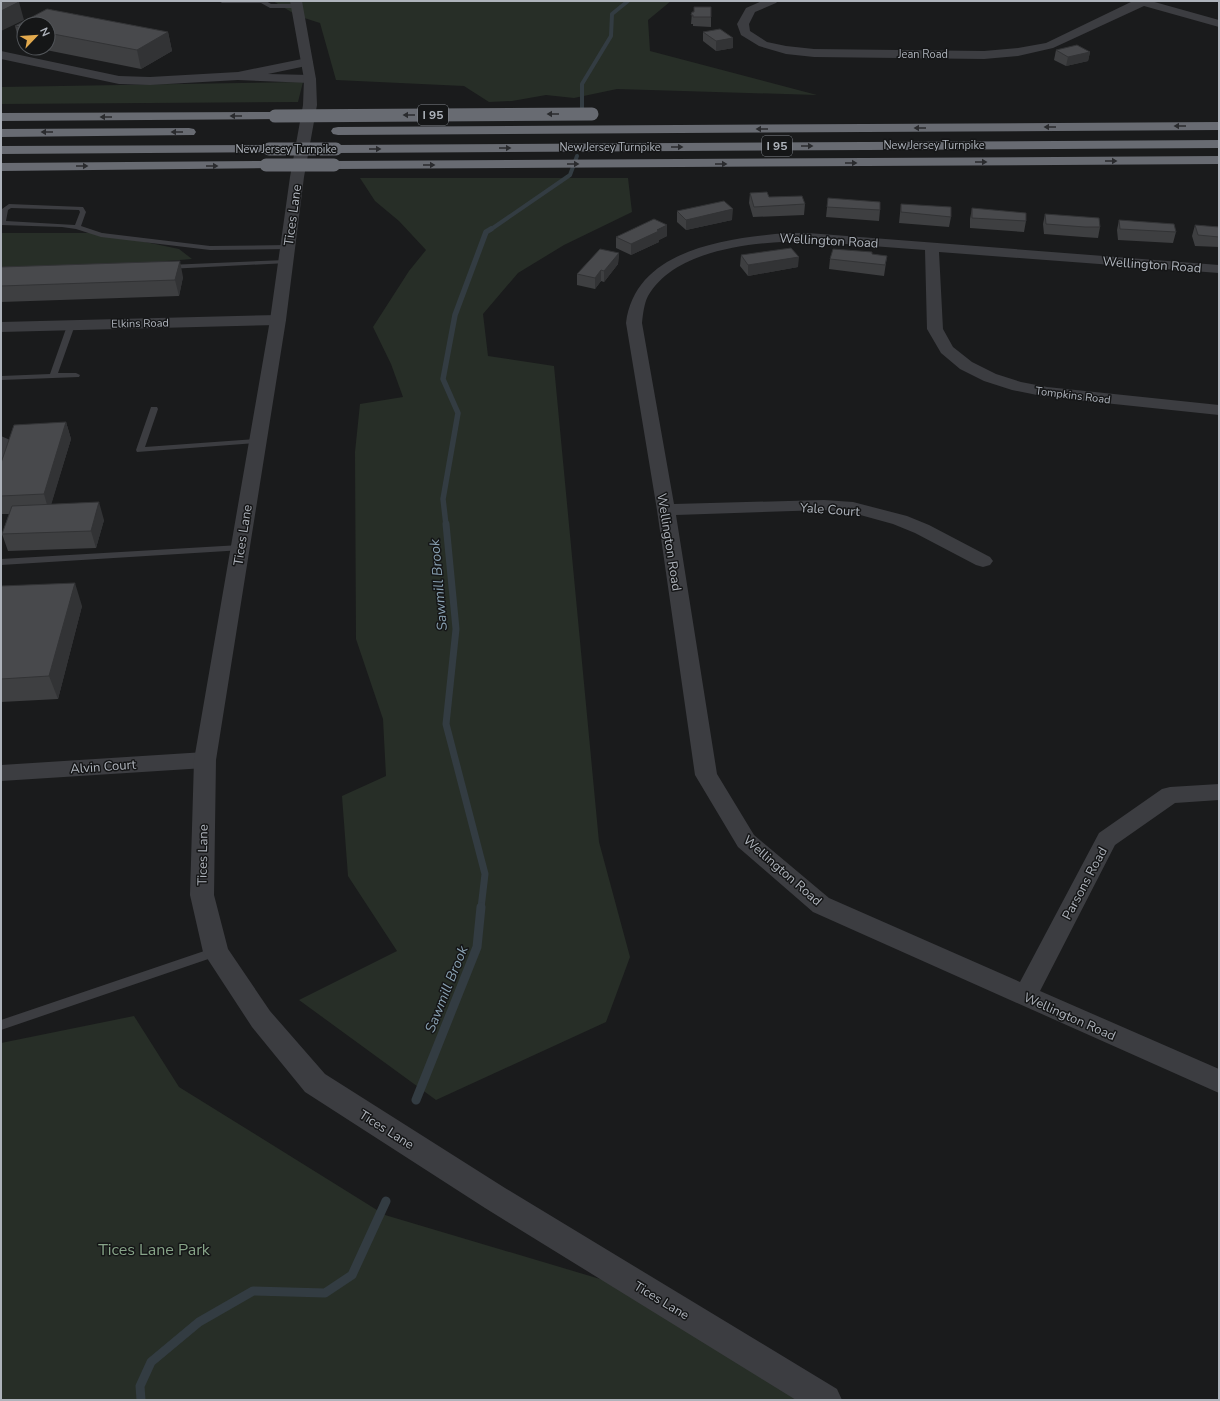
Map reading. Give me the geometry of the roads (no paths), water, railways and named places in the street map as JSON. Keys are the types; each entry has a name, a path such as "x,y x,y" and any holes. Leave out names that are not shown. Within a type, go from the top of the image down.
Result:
{"highway":[{"name":"I 95","path":"1,117 608,114"},
{"name":"New Jersey Turnpike","path":"294,131 1219,126"},
{"path":"1,133 200,132"},
{"name":"New Jersey Turnpike","path":"1,150 1219,144"},
{"name":"New Jersey Turnpike","path":"1,167 1219,160"}],"street":[{"name":"Jean Road","path":"772,1 750,10 743,24 745,33 763,44 814,53 984,54 1018,52 1049,46 1141,2"},
{"path":"1141,2 1219,24"},
{"name":"Tices Lane","path":"297,4 308,70 310,105 297,176 278,320 204,760 202,895 216,952 261,1019 314,1083 495,1198 826,1400"},
{"path":"1,55 119,80 150,81 308,70"},
{"name":"Wellington Road","path":"1219,269 808,237 774,238 740,242 710,249 685,259 662,271 641,295 635,311 634,323 666,510 706,775 746,841 821,905 1219,1081"},
{"name":"Tompkins Road","path":"932,247 935,329 939,340 952,354 983,375 1022,388 1059,395 1219,410"},
{"name":"Elkins Road","path":"1,327 278,320"},
{"name":"Yale Court","path":"666,510 824,505 853,508 900,520 922,529 983,561"},
{"name":"Alvin Court","path":"1,773 204,760"},
{"name":"Parsons Road","path":"1025,996 1107,839 1170,795 1219,792"}],"lane":[{"path":"222,1 262,1 270,6 297,4"},
{"path":"77,227 83,212 81,208 9,206 5,208 2,223 62,225 77,227 101,235 210,248 287,255"},
{"path":"158,268 287,255"},
{"path":"53,376 71,325"},
{"path":"1,378 76,375"},
{"path":"154,409 139,454 257,441"},
{"path":"1,438 6,440 1,456"},
{"path":"1,562 240,548"},
{"path":"1,1025 216,952"}],"waterway":[{"name":"Sawmill Brook","path":"582,117 582,84 611,36 612,14 628,1"},
{"name":"Sawmill Brook","path":"490,230 570,175 577,156"},
{"name":"Sawmill Brook","path":"446,525 443,499 458,413 443,379 455,315 486,232 491,229"},
{"name":"Sawmill Brook","path":"446,524 456,629 446,724 485,874 481,908"},
{"name":"Sawmill Brook","path":"416,1100 477,947 481,907"},
{"name":"Sawmill Brook","path":"141,1400 140,1386 151,1362 199,1322 253,1291 325,1293 352,1275 386,1201"}],"park label":[{"name":"Tices Lane Park","path":"154,1249"}]}
